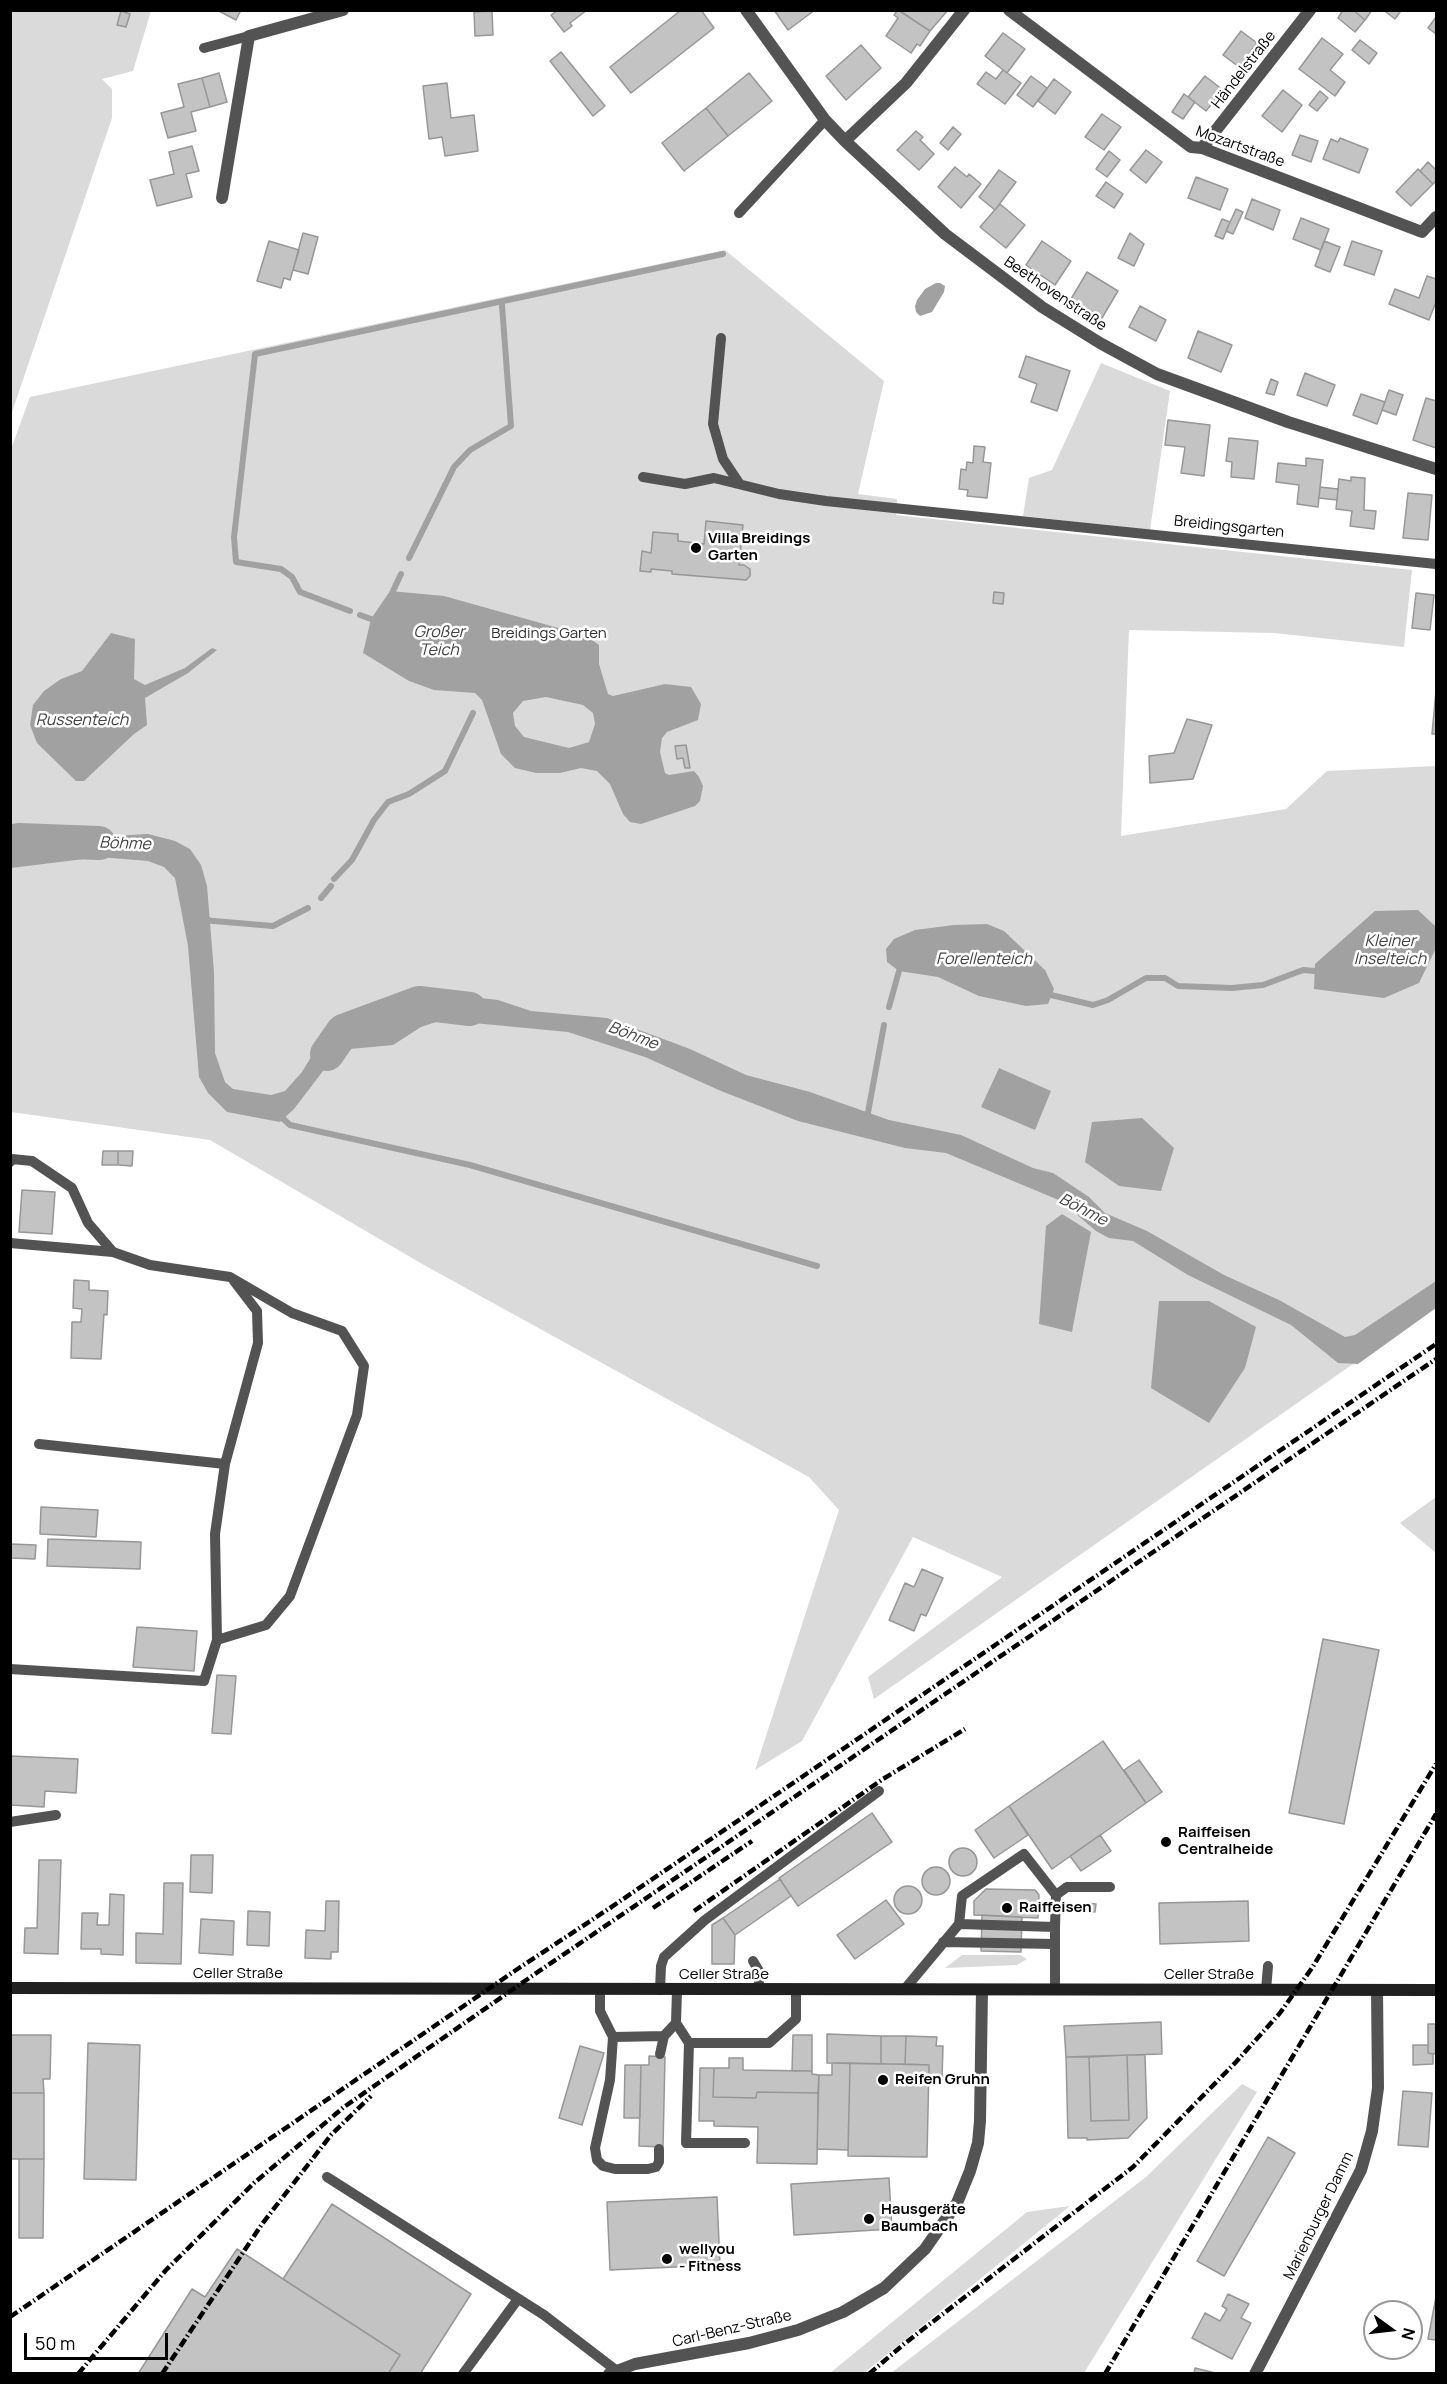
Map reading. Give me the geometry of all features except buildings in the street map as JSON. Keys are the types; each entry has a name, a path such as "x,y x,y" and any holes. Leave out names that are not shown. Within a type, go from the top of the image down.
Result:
{"main road":[{"name":"Celler Straße","path":"10,1988 1437,1990"}],"street":[{"path":"222,198 249,36 343,10"},
{"name":"Beethovenstraße","path":"746,10 825,120 845,141 945,234 1042,307 1100,343 1157,374 1288,422 1437,469"},
{"path":"845,141 906,83 964,10"},
{"name":"Mozartstraße","path":"1009,10 1191,147 1202,148 1422,232 1437,217"},
{"name":"Händelstraße","path":"1202,148 1310,10"},
{"name":"Carl-Benz-Straße","path":"613,2372 635,2364 739,2345 798,2330 843,2312 884,2288 925,2249 957,2203 978,2143 982,1990"},
{"name":"Marienburger Damm","path":"1255,2373 1361,2170 1372,2131 1378,2088 1377,1990"}],"lane":[{"path":"204,48 249,36"},
{"path":"739,213 825,120"},
{"path":"721,338 713,424 723,459 739,483"},
{"name":"Breidingsgarten","path":"644,477 685,484 714,478 779,494 826,501 1437,564"},
{"path":"10,1162 12,1159 32,1161 72,1188 88,1223 113,1252"},
{"path":"10,1243 113,1252 150,1265 230,1277 292,1313 342,1331 364,1366 357,1414 290,1596 266,1625 217,1640"},
{"path":"10,1669 204,1681 217,1640 215,1534 225,1464 258,1343 257,1311 230,1277"},
{"path":"39,1444 225,1464"},
{"path":"660,1990 664,1957 705,1920 879,1791"},
{"path":"10,1822 56,1815"},
{"path":"904,1990 959,1924 962,1896 1024,1854 1056,1895 1055,1990"},
{"path":"1056,1895 1067,1887 1110,1887"},
{"path":"959,1924 1055,1927"},
{"path":"943,1942 1055,1944"},
{"path":"753,1961 759,1971 759,1990"},
{"path":"1266,1990 1268,1966"},
{"path":"600,1989 600,2011 613,2037 610,2080 595,2148 597,2160 603,2166 615,2169 648,2169 656,2167 659,2162 659,2149"},
{"path":"677,1990 676,2024 689,2043 686,2142 745,2143"},
{"path":"689,2043 769,2043 796,2019 796,1990"},
{"path":"660,2054 664,2036 676,2024"},
{"path":"613,2037 664,2036"},
{"path":"327,2176 544,2315 613,2372"},
{"path":"463,2373 518,2299"}],"green space":[{"path":"11,11 151,11 133,71 102,79 112,89 112,118 11,415"},
{"name":"Breidings Garten","path":"725,250 884,381 858,494 897,499 896,515 1412,570 1404,647 1274,633 1129,630 1121,836 1286,809 1327,771 1436,766 1436,1306 874,1699 868,1677 1002,1577 913,1537 802,1741 755,1770 839,1510 809,1477 424,1265 210,1140 11,1112 10,452 30,397"},
{"path":"1101,363 1170,391 1150,530 1023,516 1029,478 1052,470"},
{"path":"1436,1497 1436,1553 1400,1523"},
{"path":"962,1955 1020,1955 1027,1959 1017,1965 945,1968"},
{"path":"1242,2084 1257,2092 1084,2373 891,2373 1146,2177"},
{"path":"1070,2206 864,2373 830,2373 1027,2212"}],"water":[{"path":"936,283 945,286 944,292 932,312 920,316 916,312 917,300 925,289"},
{"name":"Großer Teich","path":"390,591 444,596 587,636 599,645 599,664 608,694 613,696 665,684 691,687 701,704 698,720 667,732 662,738 660,752 665,773 669,775 694,771 699,777 703,786 700,801 695,806 641,824 630,822 623,814 610,784 597,771 581,768 560,773 536,773 515,768 501,754 482,700 475,693 434,690 409,681 363,653 371,619","holes":["546,697 583,705 593,713 595,724 589,742 569,748 524,737 515,726 513,713 523,701"]},
{"name":"Russenteich","path":"111,633 135,639 134,679 145,685 185,668 212,648 217,650 188,673 145,698 147,725 134,734 84,781 76,781 37,743 30,725 33,705 44,691 61,679 82,671"},
{"path":"148,834 175,841 190,849 201,865 207,886 214,972 215,1053 225,1082 233,1089 271,1095 285,1091 302,1072 316,1049 335,1031 351,1025 373,1024 429,1001 472,997 498,1000 531,1011 607,1018 690,1049 746,1075 810,1092 889,1120 961,1135 1033,1168 1053,1173 1089,1197 1105,1213 1147,1231 1224,1275 1279,1300 1345,1337 1355,1335 1436,1281 1436,1308 1358,1364 1338,1363 1291,1325 1188,1275 1133,1241 1109,1238 1096,1231 1061,1201 946,1153 905,1148 798,1121 721,1091 645,1057 568,1032 442,1020 421,1027 393,1045 339,1050 294,1109 280,1122 227,1112 208,1093 199,1077 188,946 175,878 164,867 148,861 100,857 11,868 11,847 32,846 58,839"},
{"name":"Kleiner Inselteich","path":"1418,910 1436,927 1436,948 1419,983 1384,998 1314,989 1315,964 1375,911"},
{"name":"Forellenteich","path":"987,924 1004,931 1045,970 1054,989 1048,1004 1026,1006 979,996 938,977 899,971 887,962 886,949 894,939 915,930"},
{"path":"999,1068 1051,1091 1035,1130 981,1107"},
{"path":"1142,1118 1174,1148 1161,1191 1119,1186 1085,1162 1092,1122"},
{"path":"1062,1214 1091,1232 1072,1332 1039,1324 1046,1226"},
{"path":"1159,1301 1209,1301 1256,1327 1245,1368 1209,1423 1151,1388"}],"waterway":[{"path":"350,611 300,592 292,577 281,569 236,562 234,537 255,354 723,254"},
{"path":"409,558 454,467 470,450 511,426 502,305"},
{"path":"393,591 401,574"},
{"path":"360,615 371,619"},
{"path":"334,879 352,860 374,820 388,802 409,794 445,771 473,713"},
{"name":"Böhme","path":"10,843 19,840 99,843"},
{"path":"321,898 331,886"},
{"path":"202,920 273,926 308,908"},
{"path":"1051,995 1093,1005 1108,1000 1146,978 1165,978 1178,986 1232,988 1263,985 1303,970 1315,971"},
{"path":"889,1007 899,971"},
{"name":"Böhme","path":"327,1054 343,1031 419,1003 470,1009"},
{"path":"867,1118 884,1025"},
{"path":"279,1115 290,1125 470,1165 817,1266"}],"railway":[{"path":"10,2317 1436,1344"},
{"path":"78,2374 166,2270 254,2183 344,2107 532,1976 1436,1359"},
{"path":"694,1911 883,1779 965,1729"},
{"path":"869,2374 904,2344 1133,2167 1236,2062 1280,2013 1312,1968 1436,1764"},
{"path":"1105,2374 1436,1814"},
{"path":"653,1908 752,1841"},
{"path":"162,2374 262,2224 331,2135 371,2096"}],"place":[{"name":"Villa Breidings Garten","path":"696,548"},
{"name":"Raiffeisen Centralheide","path":"1166,1842"},
{"name":"Raiffeisen","path":"1007,1908"},
{"name":"Reifen Gruhn","path":"883,2080"},
{"name":"Hausgeräte Baumbach","path":"869,2219"},
{"name":"wellyou - Fitness","path":"667,2259"}]}
